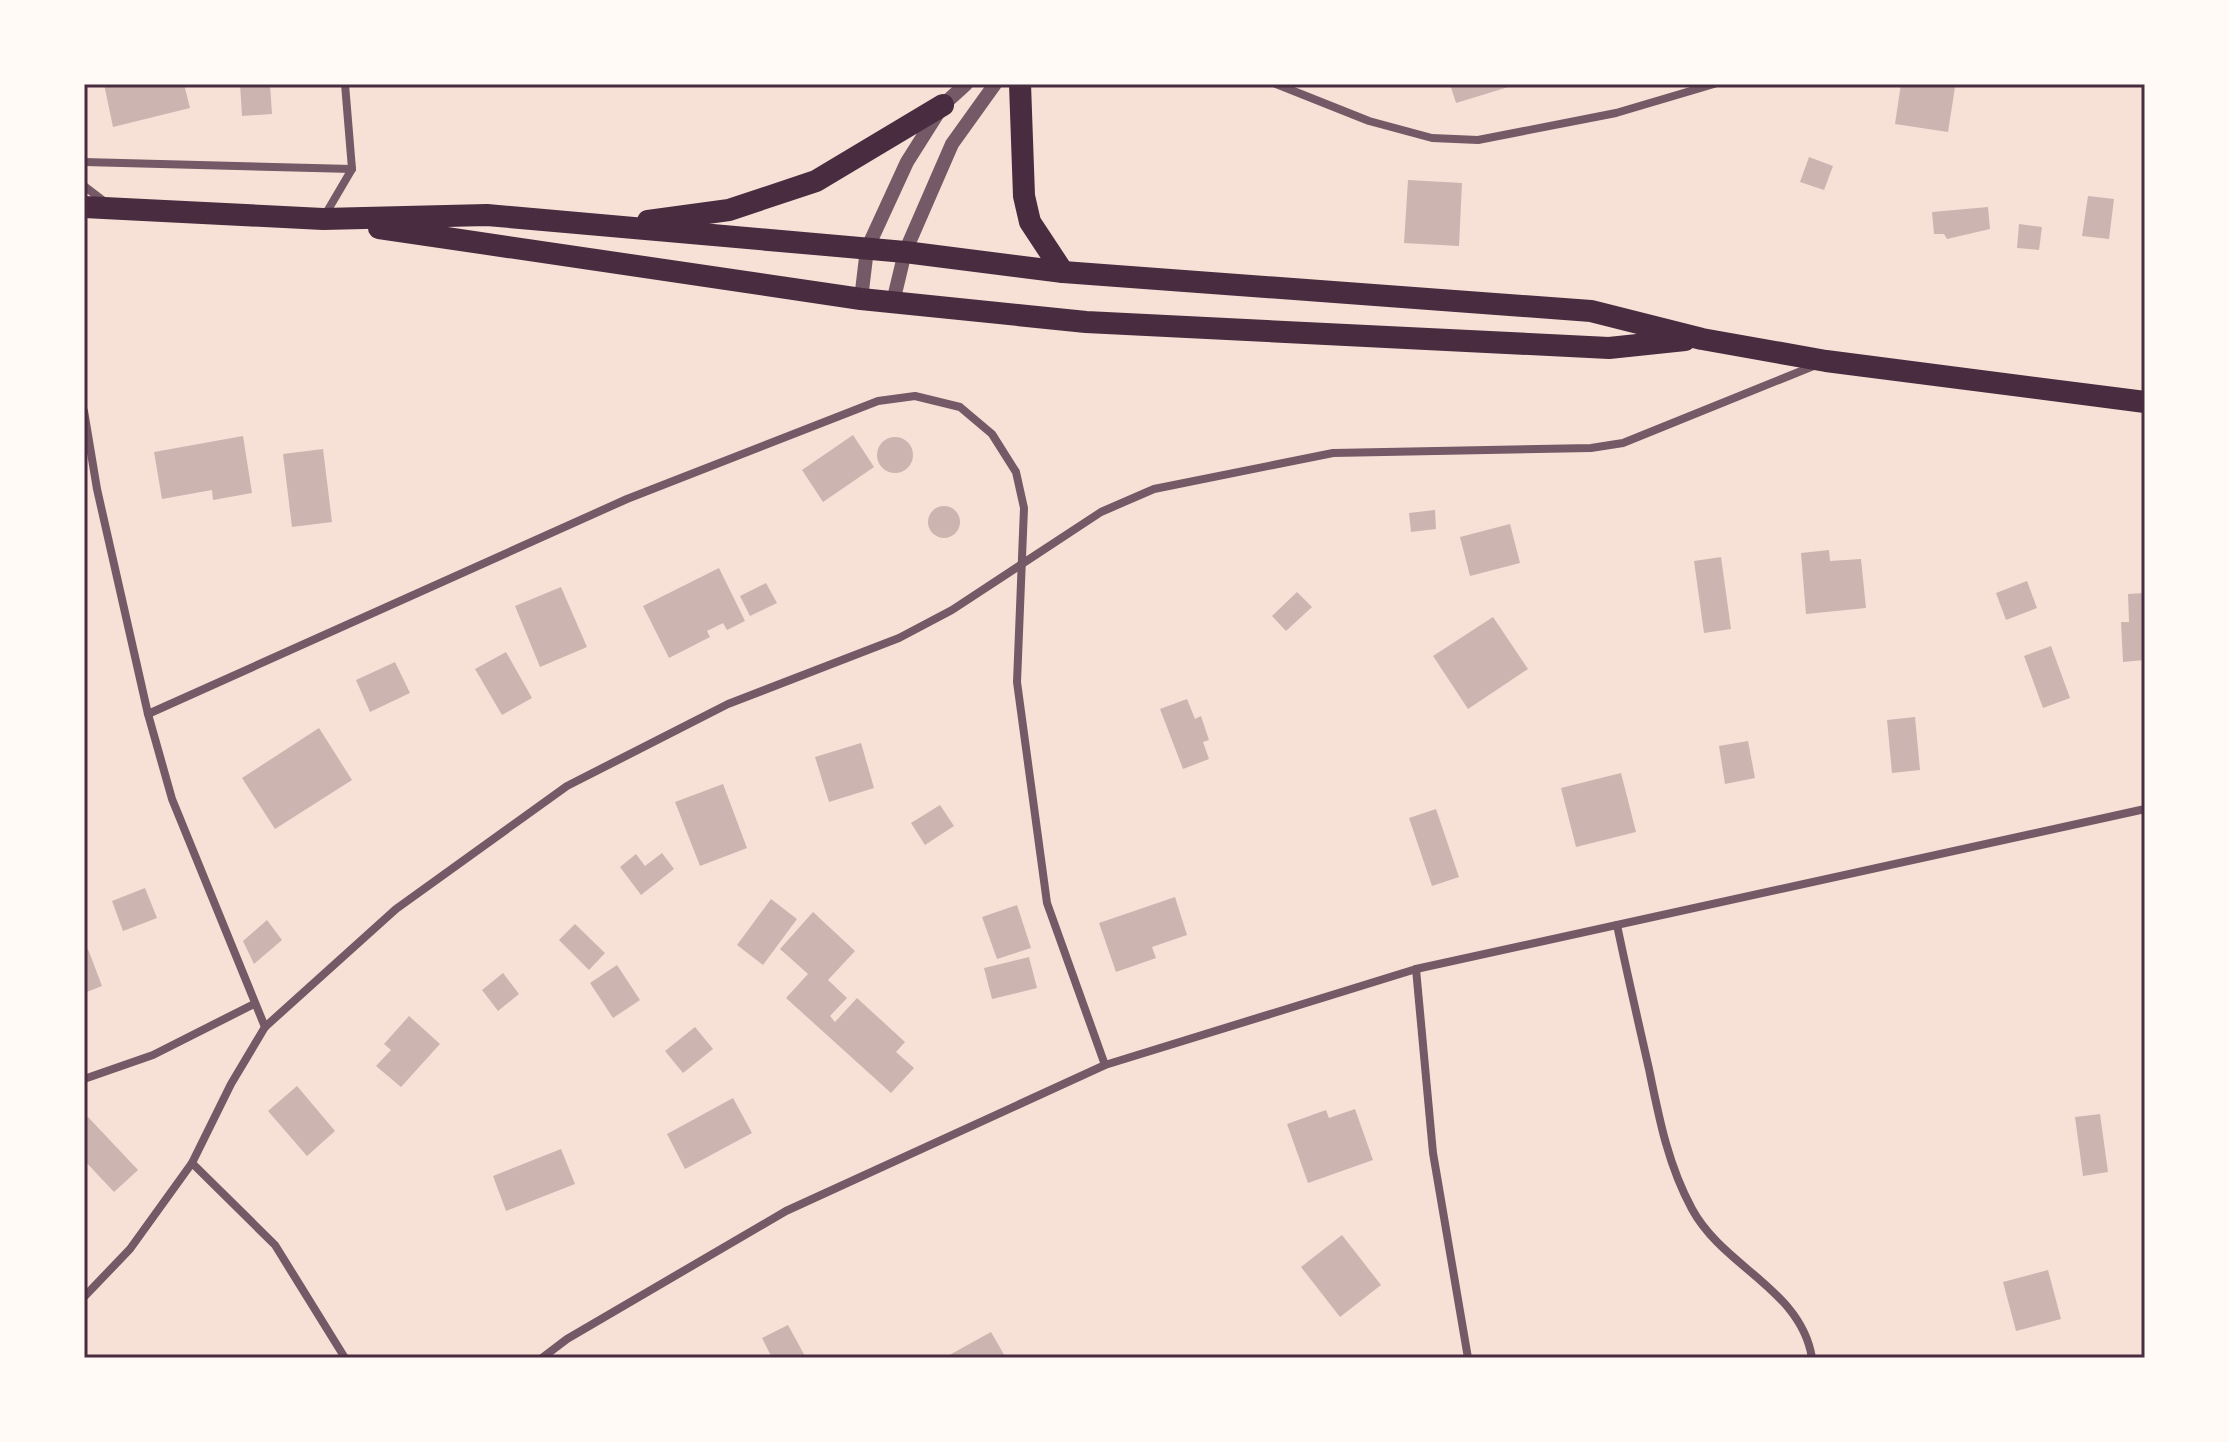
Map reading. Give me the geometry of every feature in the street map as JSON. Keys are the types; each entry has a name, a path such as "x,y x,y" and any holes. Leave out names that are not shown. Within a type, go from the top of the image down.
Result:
{"highway":[{"path":"1020,84 1024,196 1030,222 1063,272"},
{"path":"612,226 729,210 816,181 943,105"},
{"path":"84,207 323,219 487,215 905,252 1063,272 1591,311 1702,339 1826,361 2145,402"},
{"path":"323,219 861,299 1086,322 1609,348 1702,339"}],"street":[{"path":"323,219 352,169 345,84"},
{"path":"861,299 867,249 907,162 943,105 966,84"},
{"path":"893,302 905,252 952,144 995,84"},
{"path":"1276,84 1369,121 1432,138 1478,140 1616,113 1714,84"},
{"path":"84,162 352,169"},
{"path":"84,186 111,207"},
{"path":"84,1297 130,1249 192,1163 231,1084 265,1027 396,909 567,786 728,704 899,638 952,610 1101,512 1154,489 1333,453 1591,448 1623,443 1826,361"},
{"path":"148,714 627,499 878,401 915,396 960,407 992,434 1016,472 1024,508 1017,682 1047,903 1105,1065"},
{"path":"84,411 97,489 148,714 172,799 265,1027"},
{"path":"542,1358 567,1339 786,1211 1105,1065 1416,969 2145,809"},
{"path":"1617,925 1670,1165 1693,1212 1714,1240 1790,1307 1808,1334 1812,1358"},
{"path":"1416,969 1433,1153 1468,1358"},
{"path":"84,1079 153,1055 254,1004"},
{"path":"192,1163 275,1245 345,1358"}],"building":[{"path":"104,84 184,84 190,108 113,127"},
{"path":"240,84 270,84 272,114 242,116"},
{"path":"1450,84 1515,84 1515,85 1456,103"},
{"path":"1901,84 1955,87 1948,132 1895,124"},
{"path":"1809,157 1833,166 1824,190 1800,182"},
{"path":"1408,180 1462,183 1459,246 1404,243"},
{"path":"2088,196 2114,199 2109,239 2082,236"},
{"path":"1988,207 1990,229 1947,239 1944,234 1934,234 1932,212"},
{"path":"2019,224 2042,227 2039,250 2017,248"},
{"path":"853,435 874,467 823,502 802,470"},
{"path":"243,436 252,493 213,500 212,490 162,499 154,452"},
{"path":"895,437 908,442 913,455 908,468 895,473 882,468 877,455 882,442"},
{"path":"323,449 332,522 292,527 283,454"},
{"path":"944,506 956,510 960,522 956,534 944,538 932,534 928,522 932,510"},
{"path":"1435,510 1436,529 1411,532 1409,513"},
{"path":"1510,524 1520,563 1470,576 1460,537"},
{"path":"1829,550 1830,561 1861,559 1866,608 1806,614 1801,553"},
{"path":"1721,557 1731,629 1704,633 1694,561"},
{"path":"719,568 745,621 727,630 723,623 707,631 710,637 669,658 643,606"},
{"path":"2027,581 2037,608 2006,620 1996,593"},
{"path":"766,583 777,603 750,616 740,596"},
{"path":"561,587 587,647 540,667 515,606"},
{"path":"1297,592 1312,607 1286,631 1272,616"},
{"path":"2145,593 2145,660 2123,662 2121,622 2129,622 2128,594"},
{"path":"1493,617 1528,669 1468,709 1433,656"},
{"path":"2051,646 2070,698 2043,708 2024,656"},
{"path":"506,652 532,698 502,715 475,669"},
{"path":"395,662 410,693 370,712 356,680"},
{"path":"1187,699 1195,719 1201,716 1209,740 1203,742 1209,759 1183,769 1160,709"},
{"path":"1915,717 1920,770 1892,773 1887,720"},
{"path":"319,728 352,780 275,829 242,778"},
{"path":"1748,741 1755,778 1725,784 1719,746"},
{"path":"861,743 874,788 829,802 815,757"},
{"path":"1621,773 1636,832 1576,847 1561,788"},
{"path":"723,784 747,848 700,866 675,802"},
{"path":"940,805 954,826 925,845 911,823"},
{"path":"1436,809 1459,877 1432,886 1409,818"},
{"path":"662,853 674,869 641,895 620,867 636,854 645,866"},
{"path":"145,888 157,918 123,931 112,901"},
{"path":"1175,897 1187,935 1152,947 1156,958 1116,972 1099,923"},
{"path":"771,899 797,919 763,965 737,945"},
{"path":"1017,905 1031,948 997,959 982,917"},
{"path":"813,912 855,951 828,980 847,998 830,1016 835,1022 857,998 905,1042 896,1052 914,1068 891,1093 786,998 808,974 780,949"},
{"path":"267,920 282,940 254,964 243,941"},
{"path":"575,924 605,953 589,970 559,940"},
{"path":"88,949 102,986 84,993 84,950"},
{"path":"1029,957 1037,988 992,999 984,968"},
{"path":"617,965 640,1000 613,1018 590,983"},
{"path":"503,973 519,994 498,1011 482,990"},
{"path":"409,1016 440,1044 401,1087 376,1066 391,1050 384,1044"},
{"path":"695,1027 713,1049 683,1073 665,1051"},
{"path":"297,1086 335,1131 307,1156 268,1111"},
{"path":"733,1098 752,1133 685,1169 667,1134"},
{"path":"1355,1109 1373,1160 1308,1183 1287,1124 1326,1110 1329,1118"},
{"path":"2100,1114 2108,1172 2083,1176 2075,1117"},
{"path":"88,1117 138,1170 114,1192 84,1160 84,1120"},
{"path":"561,1149 575,1184 506,1211 493,1176"},
{"path":"1342,1235 1381,1285 1340,1317 1301,1267"},
{"path":"2048,1270 2061,1319 2016,1331 2003,1282"},
{"path":"788,1325 806,1358 772,1358 762,1338"},
{"path":"991,1332 1006,1358 944,1358"}]}
